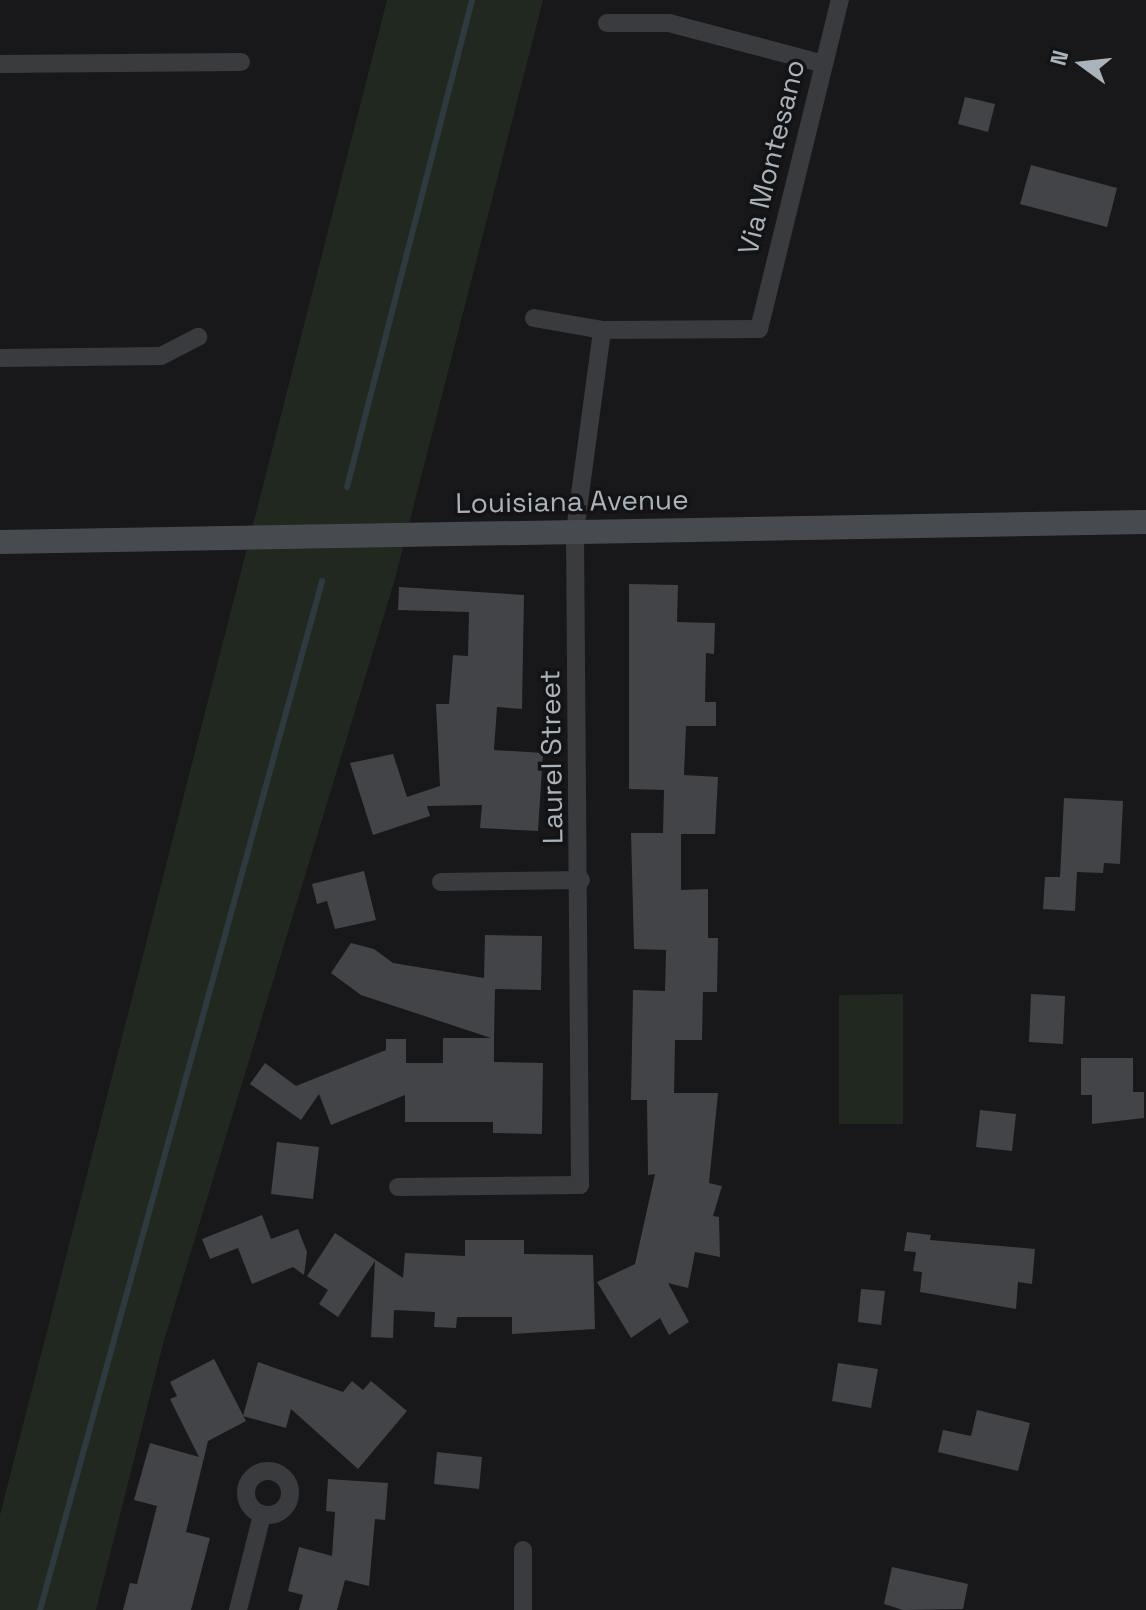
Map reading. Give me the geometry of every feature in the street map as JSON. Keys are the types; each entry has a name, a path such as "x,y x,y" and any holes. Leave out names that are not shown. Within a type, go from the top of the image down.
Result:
{"street":[{"name":"Via Montesano","path":"602,330 759,329 840,0"},
{"path":"607,23 669,23 824,64"},
{"path":"0,64 241,62"},
{"path":"534,318 602,330"},
{"name":"Laurel Street","path":"398,1187 580,1185 581,880 575,531 602,330"},
{"path":"0,358 161,356 198,337"},
{"name":"Louisiana Avenue","path":"0,542 1146,522"},
{"path":"441,882 581,880"},
{"path":"238,1610 262,1515"},
{"path":"523,1550 523,1610"}],"shaded area":[{"path":"387,0 543,0 395,579 163,1344 96,1610 0,1610 0,1515"},
{"path":"903,994 903,1124 839,1124 839,995"}],"building":[{"path":"965,97 995,104 988,132 958,124"},
{"path":"1031,165 1117,188 1107,227 1020,204"},
{"path":"629,584 678,585 677,622 715,623 714,654 706,653 705,702 716,702 716,726 686,726 684,775 718,777 715,834 681,834 681,890 708,889 708,938 718,938 717,992 703,992 702,1040 675,1040 674,1093 718,1093 709,1183 722,1186 713,1216 719,1217 720,1257 695,1252 688,1288 668,1283 689,1322 669,1335 660,1318 631,1338 597,1282 635,1264 655,1174 648,1175 647,1100 631,1100 633,990 665,991 666,950 634,949 631,833 663,833 664,790 629,789"},
{"path":"399,587 524,595 522,709 497,707 494,750 543,753 538,831 480,828 482,805 427,806 430,816 373,835 350,763 393,754 407,797 440,786 436,704 449,704 453,655 468,656 469,612 398,610"},
{"path":"1064,798 1123,801 1120,864 1104,863 1103,873 1077,872 1075,911 1043,909 1045,877 1060,877"},
{"path":"364,871 376,920 335,929 327,901 317,904 312,884"},
{"path":"485,935 542,936 541,990 495,989 494,1062 543,1063 542,1134 493,1133 493,1122 405,1122 405,1095 331,1125 319,1094 301,1120 250,1084 265,1063 296,1086 386,1050 386,1039 406,1039 406,1063 443,1063 443,1038 491,1038 361,995 331,973 351,943 374,949 393,963 484,978"},
{"path":"1031,994 1065,996 1063,1044 1029,1042"},
{"path":"1081,1058 1133,1058 1133,1092 1144,1092 1144,1118 1092,1124 1092,1095 1081,1095"},
{"path":"980,1110 1016,1114 1012,1151 976,1147"},
{"path":"277,1142 319,1147 313,1199 271,1194"},
{"path":"262,1215 271,1239 298,1229 307,1252 304,1275 293,1267 252,1284 238,1248 210,1259 202,1239"},
{"path":"907,1232 931,1235 930,1240 1035,1249 1032,1284 1018,1282 1016,1309 920,1292 922,1272 913,1271 916,1252 904,1251"},
{"path":"335,1233 403,1278 405,1253 465,1256 465,1240 524,1240 524,1254 593,1255 595,1329 512,1334 512,1317 457,1317 456,1328 434,1327 435,1312 394,1310 393,1338 371,1337 375,1261 338,1317 319,1304 328,1290 307,1276"},
{"path":"861,1289 885,1291 881,1325 858,1322"},
{"path":"214,1359 246,1421 208,1441 186,1532 210,1538 191,1610 123,1610 130,1583 137,1584 157,1506 134,1500 150,1443 199,1457 170,1399 177,1396 170,1382"},
{"path":"258,1362 343,1392 352,1381 363,1390 371,1381 407,1411 358,1469 291,1409 286,1428 243,1416"},
{"path":"838,1363 878,1369 871,1408 832,1401"},
{"path":"977,1410 1030,1423 1018,1471 938,1452 943,1430 971,1436"},
{"path":"437,1452 482,1457 479,1489 434,1484"},
{"path":"328,1479 388,1483 385,1520 375,1519 369,1586 345,1580 337,1610 299,1610 303,1595 288,1591 299,1547 332,1556 335,1512 326,1511"},
{"path":"892,1567 968,1584 963,1609 903,1610 884,1604"}],"waterway":[{"path":"347,487 472,0"},
{"path":"40,1610 322,581"}]}
